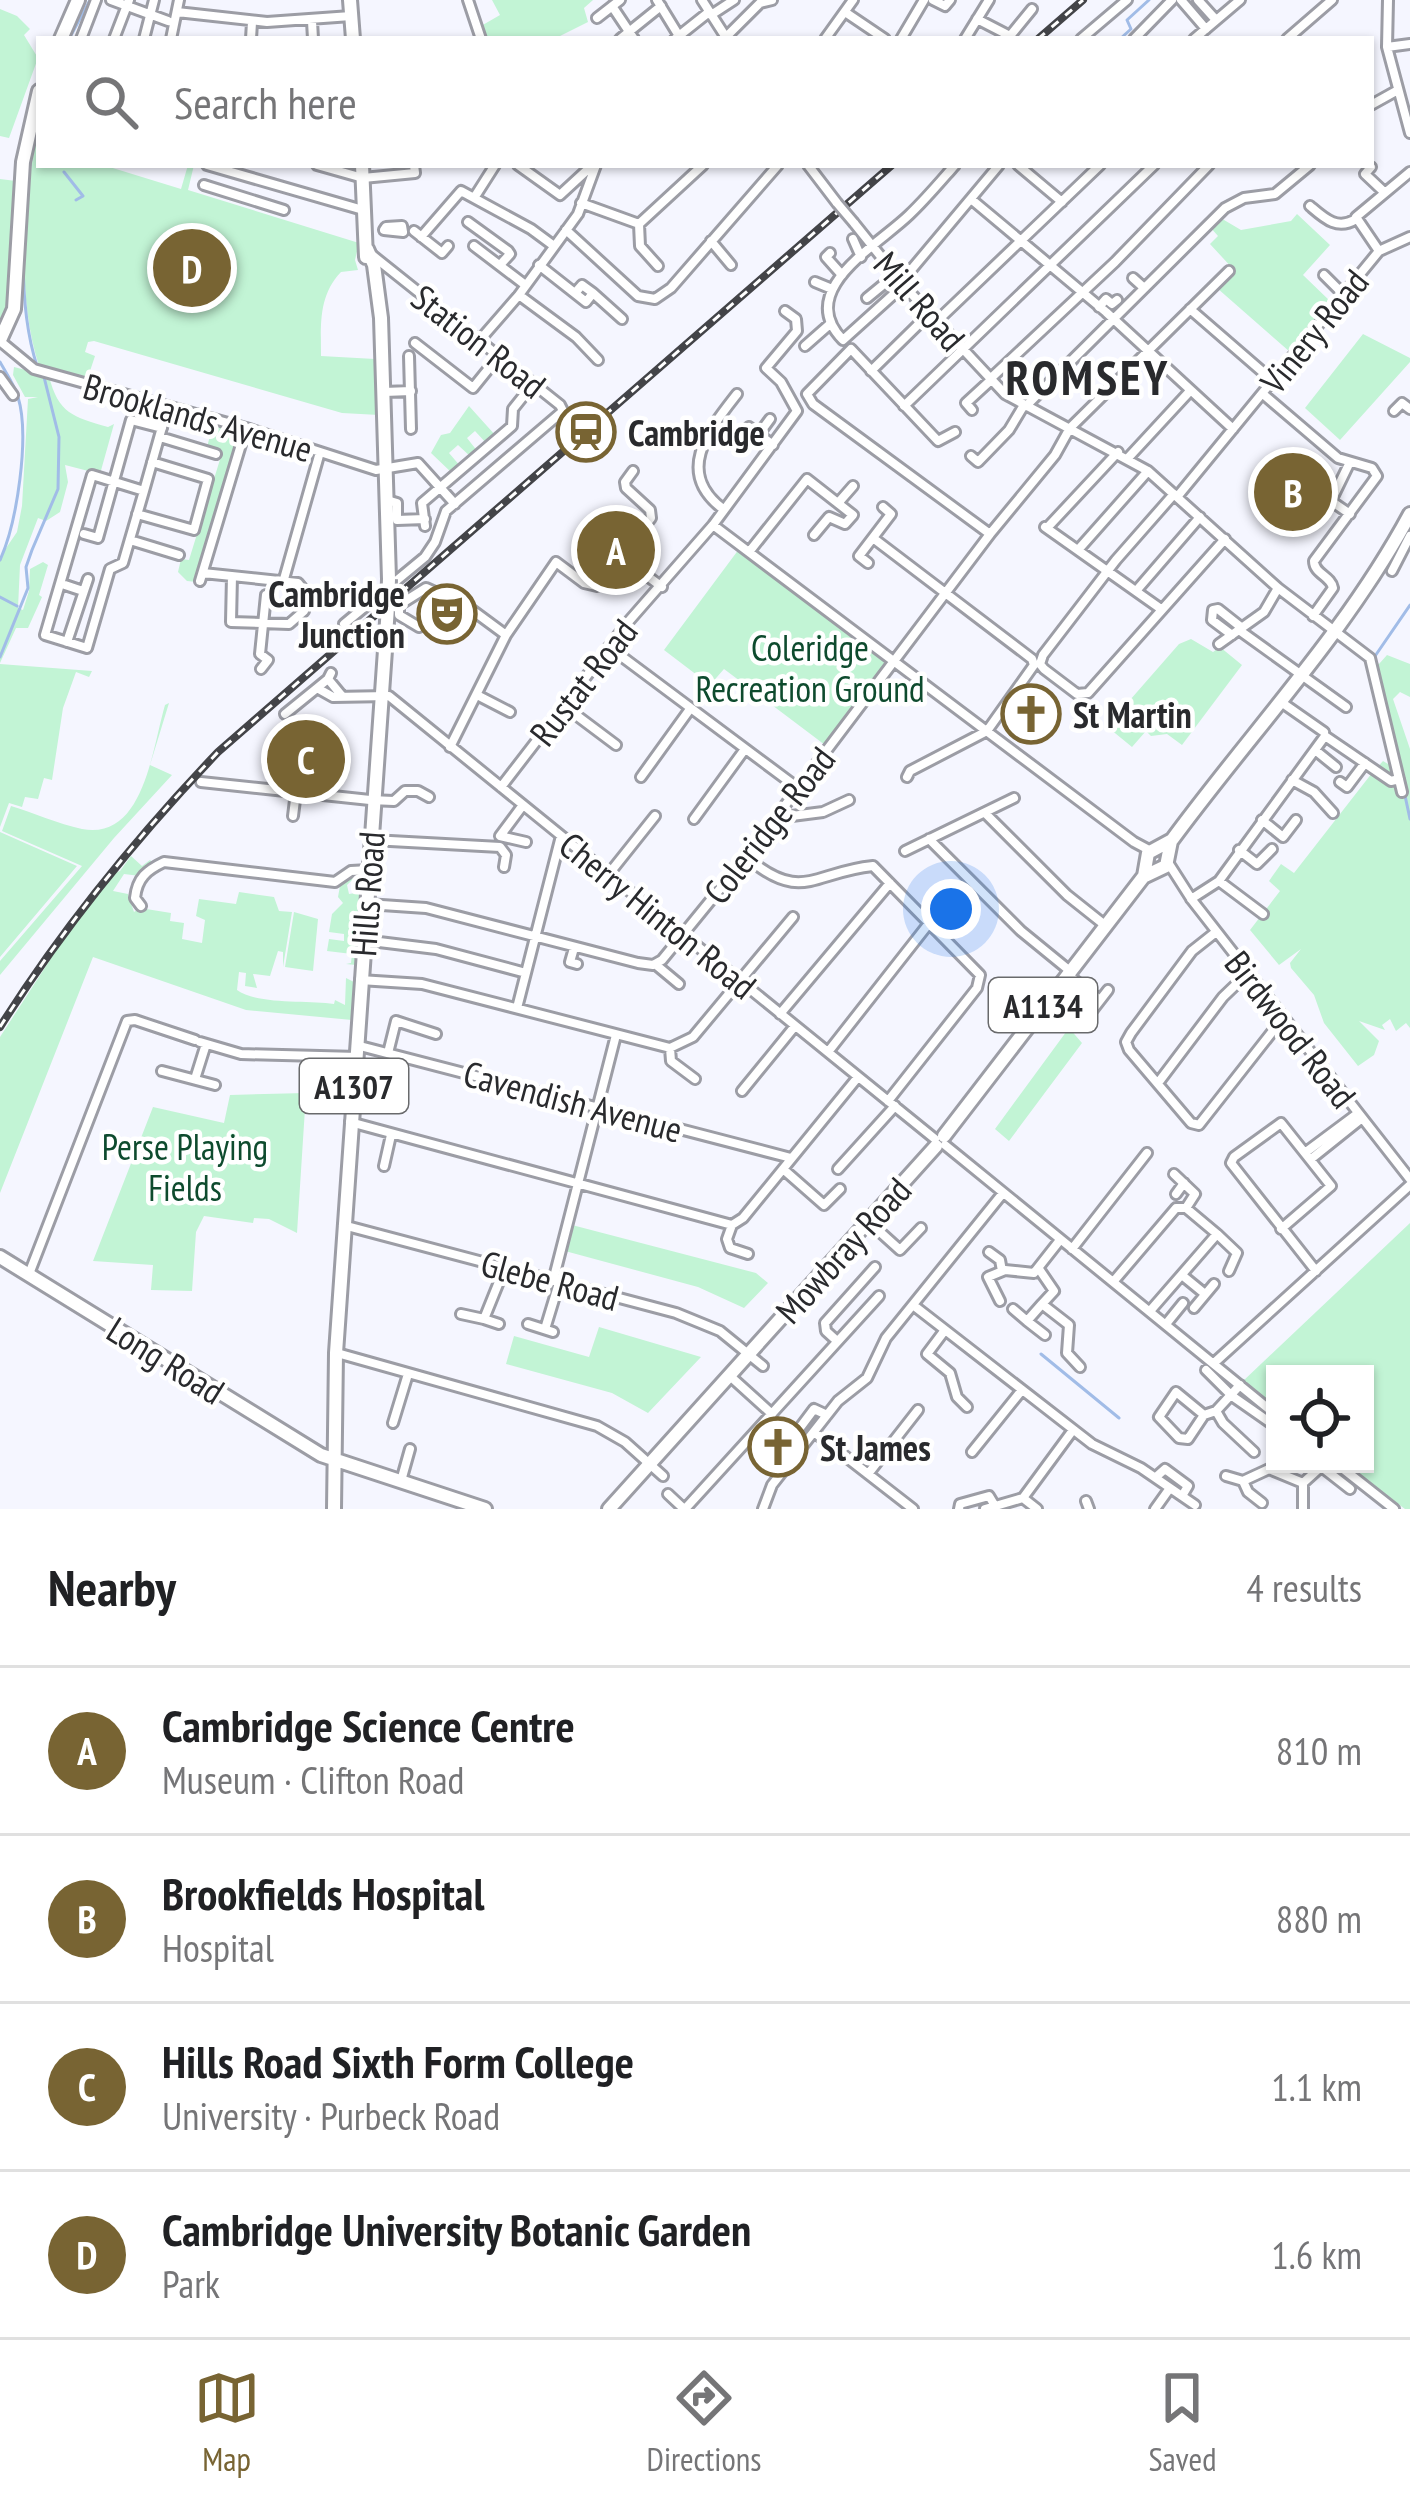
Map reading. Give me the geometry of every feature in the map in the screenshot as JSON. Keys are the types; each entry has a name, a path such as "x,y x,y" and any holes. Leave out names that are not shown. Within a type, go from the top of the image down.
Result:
{"main road":[{"path":"62,36 78,0"},
{"path":"351,0 353,36"},
{"path":"2,338 14,309 20,185 36,110"},
{"name":"Hills Road","path":"334,1509 343,1225 388,608 381,318 366,231 362,171"},
{"name":"A1134","path":"940,1142 1302,675 1408,526"},
{"name":"Mowbray Road","path":"609,1509 940,1142"},
{"name":"Long Road","path":"0,1257 334,1460 485,1509"}],"street":[{"path":"82,36 96,0"},
{"path":"111,0 168,21"},
{"path":"145,36 154,0"},
{"path":"172,36 179,0"},
{"path":"468,0 480,36"},
{"path":"702,0 725,36"},
{"path":"680,36 734,0"},
{"path":"827,36 854,0"},
{"path":"903,36 929,0 945,6 950,0"},
{"path":"967,36 989,0"},
{"path":"1085,36 1127,0"},
{"path":"1137,36 1176,0 1206,29"},
{"path":"1198,0 1216,20"},
{"path":"1198,36 1240,0"},
{"path":"1291,36 1332,0"},
{"path":"1388,0 1388,46 1410,133"},
{"path":"115,36 128,3"},
{"path":"597,18 616,3 632,35 659,3 676,36"},
{"path":"728,36 760,3 772,4"},
{"path":"977,19 1010,36 1036,5"},
{"path":"177,12 252,22 351,16"},
{"path":"845,12 881,36"},
{"path":"312,20 314,36"},
{"path":"251,36 252,22"},
{"path":"1388,46 1410,44"},
{"path":"1374,103 1397,90"},
{"path":"218,168 364,210"},
{"path":"362,171 415,173 414,168"},
{"path":"470,195 492,168"},
{"path":"526,168 560,195 594,168"},
{"path":"479,341 566,230 594,168"},
{"path":"658,266 640,246 639,224 700,168"},
{"path":"566,230 648,300 671,288 775,168"},
{"name":"Mill Road","path":"810,168 900,281 990,380 1025,405 1148,471 1278,588 1371,662 1395,780"},
{"path":"952,168 842,275 827,308 830,324 846,345 936,443 955,432"},
{"path":"990,534 808,399 808,393 900,281 975,202 997,168"},
{"path":"1022,168 1062,202"},
{"path":"872,371 1026,244 1097,168"},
{"path":"904,406 1151,168"},
{"path":"972,410 966,403 1086,295 1207,168"},
{"path":"1371,168 1365,174 1383,191"},
{"path":"971,456 978,462 1025,405 1230,204 1275,194 1296,169"},
{"name":"Vinery Road","path":"986,731 1107,572 1263,394 1379,250 1356,219 1410,172"},
{"path":"244,197 250,178"},
{"path":"204,185 284,210"},
{"path":"448,246 442,253 418,234 461,191 554,246"},
{"path":"975,202 1101,308 1233,429"},
{"path":"581,203 639,224"},
{"path":"1310,206 1336,224 1356,219"},
{"path":"468,222 508,250 510,254 500,265"},
{"path":"366,231 384,230"},
{"path":"1379,250 1410,237"},
{"path":"855,241 861,256"},
{"path":"711,242 731,265"},
{"path":"474,246 524,284"},
{"path":"830,254 826,257 842,275"},
{"name":"Station Road","path":"374,262 380,270 393,273"},
{"name":"Station Road","path":"374,262 563,411 454,504"},
{"path":"539,265 586,302 593,293 622,320"},
{"name":"Coleridge Road","path":"655,964 746,857 1055,455 1070,428 1229,271"},
{"path":"1324,275 1343,294"},
{"path":"1133,278 1143,287"},
{"path":"867,298 900,281"},
{"path":"815,282 832,289"},
{"path":"517,296 576,337 598,360"},
{"path":"1101,308 1106,299 1112,304 1117,300"},
{"path":"1190,309 1273,381"},
{"name":"Rustat Road","path":"501,787 609,647 713,525 797,407 766,368 797,331 796,319 785,311"},
{"path":"805,346 830,324"},
{"name":"Brooklands Avenue","path":"2,338 14,354 41,371 376,470 386,468"},
{"path":"415,343 473,388 498,356"},
{"path":"409,356 411,429"},
{"path":"0,376 13,395"},
{"path":"387,500 396,502 398,520 425,522 422,503 512,426 513,409 533,384"},
{"path":"1129,458 1190,391"},
{"path":"384,392 411,392"},
{"path":"723,509 703,485 700,451 707,433 737,394"},
{"path":"1263,394 1336,455 1372,468 1377,476 1314,561 1333,588 1313,616"},
{"path":"1394,411 1402,404 1410,409"},
{"path":"144,490 92,476 45,635 87,648 110,569 123,563 169,406"},
{"path":"759,434 770,419"},
{"path":"84,534 98,538 131,420 216,454"},
{"path":"749,427 773,446"},
{"path":"232,577 231,622 292,622 304,611 305,592 298,583 284,579 232,577 201,577 246,428"},
{"path":"284,579 320,452"},
{"path":"1118,452 1046,528 1161,609"},
{"path":"152,462 208,479 195,528"},
{"path":"1350,462 1331,501 1350,514"},
{"path":"344,624 428,554 442,518 454,504 418,464 386,468"},
{"path":"450,747 506,635 556,562 584,584 597,586 652,514 626,488 626,478 633,471"},
{"path":"1078,550 1148,471"},
{"path":"748,552 805,479 853,513 843,524 830,517 814,535"},
{"path":"839,502 853,486"},
{"path":"859,556 887,511 904,522"},
{"path":"137,514 214,533"},
{"path":"1136,591 1200,517"},
{"path":"713,525 1158,859"},
{"path":"1392,572 1408,526"},
{"path":"873,538 1037,665 1085,695 1225,539"},
{"path":"130,540 179,555"},
{"path":"849,548 868,562"},
{"path":"646,575 662,587"},
{"path":"68,642 88,579"},
{"path":"65,585 83,591"},
{"path":"419,627 398,615 399,605 426,588 468,607 506,635"},
{"path":"1219,644 1264,612 1278,588"},
{"path":"261,669 268,660 260,654 266,595"},
{"path":"1238,631 1346,707"},
{"path":"609,647 798,788"},
{"path":"285,714 329,676 342,696"},
{"path":"317,688 329,696 381,693"},
{"name":"Cherry Hinton Road","path":"381,693 1166,1324 1210,1366 1232,1396 1266,1420"},
{"path":"477,695 510,712"},
{"path":"1281,702 1365,764 1395,780 1402,792"},
{"path":"564,706 616,745"},
{"path":"641,777 690,709"},
{"path":"907,777 910,771 986,731"},
{"path":"1191,899 1219,881 1326,734"},
{"path":"694,819 746,748"},
{"path":"1315,750 1336,767"},
{"path":"1340,782 1347,787 1365,764"},
{"path":"1292,780 1307,786 1334,813"},
{"path":"201,782 394,802 405,791 429,797"},
{"path":"292,816 296,792"},
{"path":"904,851 1014,798"},
{"path":"776,818 839,808 849,800"},
{"path":"500,841 523,805"},
{"path":"986,814 1067,895 1106,926"},
{"path":"608,875 655,816"},
{"path":"1262,820 1283,837 1296,820"},
{"path":"517,1008 562,836"},
{"path":"929,838 1027,937 1100,1000"},
{"path":"370,840 526,842"},
{"path":"500,841 506,855 504,867"},
{"path":"1239,850 1258,864 1272,849"},
{"path":"746,857 771,877 791,883 870,866 977,971 980,984 838,1168"},
{"name":"Birdwood Road","path":"1158,859 1410,1182"},
{"path":"138,906 136,890 143,874 164,862 335,882 351,871 369,870"},
{"path":"1219,881 1263,914"},
{"path":"780,1014 890,883"},
{"path":"364,904 426,908 574,948 655,964 679,984"},
{"path":"360,980 422,984 670,1048 693,1037 793,916"},
{"path":"828,1052 930,922"},
{"path":"1216,932 1192,951 1127,1039 1129,1050 1191,1123 1203,1122 1283,1018"},
{"path":"363,940 436,949 526,973"},
{"path":"574,948 570,962 577,964"},
{"path":"1158,1083 1222,997 1248,973"},
{"path":"1091,1012 1108,990"},
{"name":"Cavendish Avenue","path":"28,1274 126,1023 132,1020 242,1054 388,1053 791,1158"},
{"path":"388,1053 396,1021 436,1034"},
{"path":"742,1091 795,1026"},
{"path":"528,1324 549,1331 556,1282 616,1035"},
{"path":"195,1079 200,1042"},
{"path":"670,1048 671,1061 695,1078"},
{"path":"163,1071 215,1085"},
{"path":"748,1254 730,1248 727,1239 734,1224 858,1077"},
{"path":"1308,1156 1359,1116"},
{"path":"350,1122 734,1224"},
{"path":"1281,1229 1330,1188 1286,1126 1279,1123 1231,1161 1281,1229 1316,1270"},
{"path":"384,1166 391,1136"},
{"path":"1072,1249 1147,1153"},
{"path":"783,1169 824,1204 840,1189"},
{"path":"1174,1174 1195,1196 1186,1208"},
{"path":"1210,1366 1410,1182"},
{"path":"1175,1194 1184,1183"},
{"path":"763,1509 772,1485 827,1415 867,1378 886,1338 1003,1193"},
{"path":"1112,1282 1176,1208 1186,1208 1229,1244 1237,1256 1229,1270"},
{"path":"869,1222 900,1250 921,1228"},
{"name":"Glebe Road","path":"343,1225 704,1323 750,1354"},
{"path":"1150,1312 1217,1234"},
{"path":"1000,1300 984,1278 1002,1271 1029,1275 1060,1240"},
{"path":"989,1252 1000,1260 1002,1271"},
{"path":"484,1319 506,1267"},
{"path":"837,1341 825,1324 874,1267"},
{"path":"1027,1321 1056,1289 1039,1269"},
{"path":"1183,1276 1205,1294"},
{"path":"1194,1308 1214,1283"},
{"path":"668,1494 685,1509 772,1414 796,1379 879,1296"},
{"path":"1166,1324 1183,1303"},
{"path":"1042,1304 1069,1325 1067,1353 1080,1367"},
{"path":"913,1305 1092,1444 1156,1477 1195,1505"},
{"path":"1013,1309 1045,1335"},
{"path":"460,1314 499,1324"},
{"path":"945,1330 927,1354 950,1372 957,1397 967,1407"},
{"path":"336,1353 597,1426 625,1442 663,1476"},
{"name":"Mowbray Road","path":"750,1354 763,1366"},
{"name":"Cherry Hinton Road","path":"1210,1366 1266,1407"},
{"path":"393,1423 408,1374"},
{"path":"730,1376 772,1414"},
{"path":"1204,1415 1180,1390 1160,1412 1162,1425 1188,1439 1204,1415 1216,1411 1240,1385"},
{"path":"972,1452 1022,1390"},
{"path":"802,1447 793,1435 814,1409 827,1415"},
{"path":"868,1474 918,1410"},
{"path":"1216,1411 1254,1451"},
{"path":"959,1509 960,1504 989,1496 990,1508 1023,1498 1073,1430"},
{"path":"814,1432 913,1509"},
{"path":"401,1483 410,1449"},
{"path":"1156,1477 1165,1469 1187,1486 1182,1496"},
{"path":"1226,1476 1243,1481 1269,1469 1303,1483"},
{"path":"1303,1509 1303,1483 1313,1473"},
{"path":"1331,1473 1350,1489"},
{"path":"1348,1473 1394,1509"},
{"path":"1243,1481 1262,1503"},
{"path":"1155,1509 1170,1488"},
{"path":"1023,1498 1037,1509"}],"green space":[{"path":"492,0 593,0 584,8 588,22 560,36 484,36 481,26 500,15"},
{"path":"0,9 17,16 30,29 24,35 36,64 9,138 0,136"},
{"path":"36,141 36,168 113,168 181,189 187,168 193,168 188,190 359,243 358,270 341,272 325,301 321,356 375,359 379,415 342,413 94,341 88,342 85,352 95,356 87,380 39,366 24,276"},
{"path":"0,179 16,181 9,295 0,327"},
{"path":"1297,214 1330,245 1303,275 1331,302 1290,352 1217,288 1234,270 1210,244 1218,236 1210,227 1219,217 1241,230 1291,221"},
{"path":"1363,334 1410,362 1340,440 1305,408"},
{"path":"14,367 49,376 62,406 76,416 108,427 114,424 100,474 65,465 68,482 60,512 46,521 38,518 20,565 18,608 23,610 29,591 30,569 43,562 48,565 42,597 28,628 16,628 0,663 0,557 17,532 28,399 38,397 25,397 13,375"},
{"path":"469,406 496,436 487,444 475,431 467,438 478,452 472,458 458,445 449,453 461,467 453,474 431,453"},
{"path":"214,421 243,429 197,582 187,581 178,572 181,559 189,560 222,453 207,447"},
{"name":"Coleridge Recreation Ground","path":"739,549 888,660 825,745 724,669 710,685 664,650"},
{"path":"1191,639 1213,652 1220,647 1242,665 1182,745 1167,734 1151,736 1146,731 1132,747 1110,729 1124,713 1135,721 1123,708 1179,644"},
{"path":"1387,655 1410,664 1410,697 1400,692 1393,699 1410,749 1410,1028 1406,1023 1396,1031 1390,1019 1382,1025 1385,1030 1359,1021 1379,1041 1374,1055 1358,1066 1324,1023 1314,995 1291,968 1301,949 1279,965 1250,930 1280,891 1269,881 1281,864 1294,873 1383,761 1395,768 1374,661 1379,664"},
{"path":"0,664 92,671 89,677 76,672 63,708 52,780 44,778 38,799 25,797 22,807 9,803 0,827"},
{"path":"169,703 150,765 172,775 0,975 0,961 82,866 2,831 11,806 82,829 103,829 119,821 142,788"},
{"path":"0,832 77,866 0,957"},
{"path":"131,856 142,866 150,860 154,864 140,876 124,874 113,891 128,894 134,912 140,908 171,913 170,921 184,923 182,939 202,943 205,920 196,916 199,899 236,904 239,892 274,897 279,911 292,912 283,967 283,952 278,951 270,976 253,974 257,988 245,986 246,973 239,972 237,990 270,1000 334,1004 335,1000 345,1005 346,978 354,982 352,1020 246,1010 93,957 0,1193 0,1037 57,949"},
{"path":"359,873 347,885 349,894 361,892 356,965 346,964 351,963 352,954 327,951 329,939 344,941 344,934 329,932 332,914 343,903 338,897 340,886"},
{"path":"294,912 318,919 313,971 285,967"},
{"path":"1069,1028 1082,1043 1009,1141 995,1129"},
{"name":"Perse Playing Fields","path":"306,1093 297,1233 269,1219 254,1218 253,1223 204,1216 196,1232 192,1291 151,1290 153,1265 93,1261 153,1107 224,1123 230,1095"},
{"path":"1410,1223 1410,1509 1357,1473 1374,1473 1374,1365 1266,1365 1266,1401 1242,1382"},
{"path":"572,1225 756,1273 768,1283 744,1308 698,1287 565,1251"},
{"path":"599,1327 701,1357 648,1413 612,1393 506,1364 514,1336 589,1357"}],"waterway":[{"path":"71,36 90,0"},
{"path":"1123,36 1131,29 1127,20 1149,0"},
{"path":"1135,32 1156,10"},
{"path":"36,135 28,177 23,276 37,366"},
{"path":"64,172 83,196 76,200"},
{"path":"0,362 18,397 23,434 16,502 0,560"},
{"path":"0,657 28,588 26,567 58,489 59,437 43,373"},
{"path":"0,597 17,606"},
{"path":"1373,659 1410,605"},
{"path":"1404,791 1410,819"},
{"path":"1041,1354 1119,1418"}],"railway":[{"path":"1041,36 1083,0"},
{"path":"0,1027 102,884 218,752 889,168"}],"place":[{"name":"Cambridge University Botanic Garden","path":"192,268"},
{"name":"Cambridge","path":"586,432"},
{"name":"Brookfields Hospital","path":"1293,492"},
{"name":"Cambridge Science Centre","path":"616,550"},
{"name":"Cambridge Junction","path":"447,614"},
{"name":"St Martin","path":"1031,714"},
{"name":"Hills Road Sixth Form College","path":"306,759"},
{"name":"St James","path":"778,1447"}],"district":[{"name":"ROMSEY","path":"1088,377"}]}
